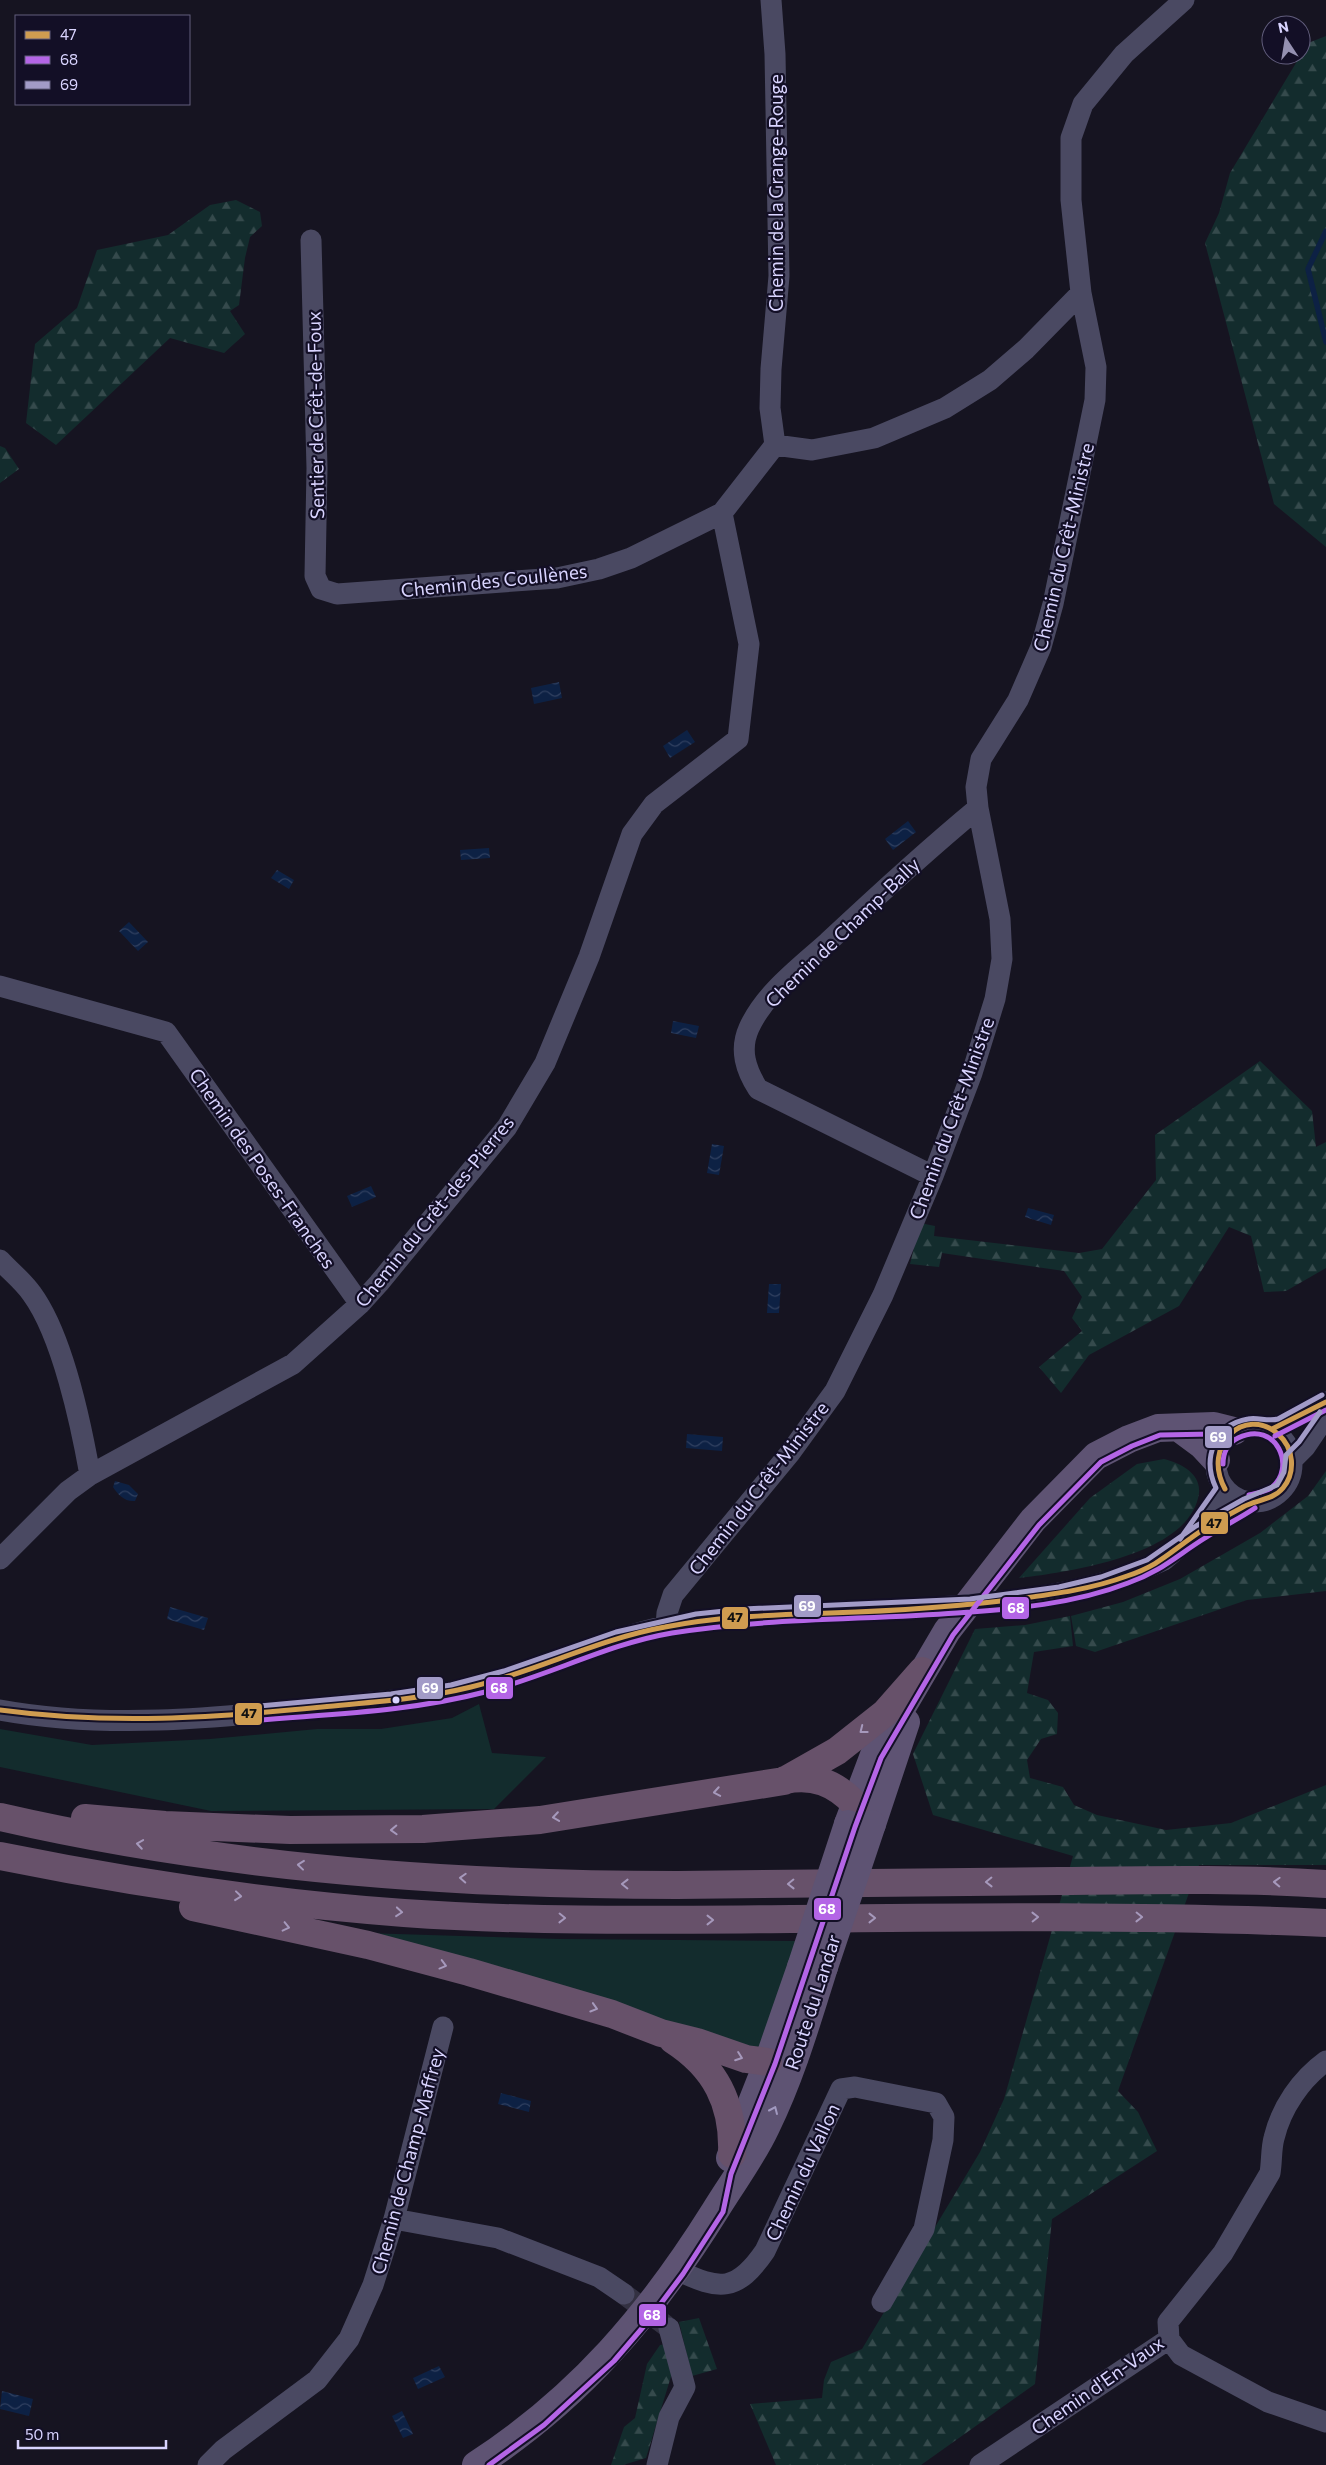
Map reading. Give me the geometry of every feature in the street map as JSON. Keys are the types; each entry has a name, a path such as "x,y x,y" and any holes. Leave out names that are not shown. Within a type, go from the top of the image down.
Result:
{"highway":[{"path":"784,1781 837,1750 884,1713 922,1671"},
{"path":"0,1809 165,1826 290,1830 423,1829 540,1820 797,1778 823,1781 846,1794 859,1819"},
{"path":"0,1818 142,1845 242,1859 340,1870 442,1877 674,1885 1204,1880 1326,1884"},
{"path":"0,1857 212,1893 415,1914 661,1920 1090,1916 1326,1923"},
{"path":"0,1857 148,1898 261,1921 451,1967 557,1996 661,2033 698,2042 746,2059 768,2062"},
{"path":"661,2033 688,2050 715,2080 730,2115 732,2154"}],"main road":[{"name":"Route du Landar","path":"476,2465 539,2420 582,2382 638,2322 677,2270 739,2175 766,2127 799,2045 812,1967 859,1819 922,1671 947,1631 1033,1520 1096,1456 1129,1438 1158,1428 1214,1426 1234,1431"},
{"path":"1179,1428 1202,1445 1216,1460"},
{"name":"Route du Landar","path":"716,2209 719,2190 768,2062 812,1967 843,1910 859,1819"},
{"path":"768,2062 785,2056 799,2045"}],"street":[{"name":"Chemin de la Grange-Rouge","path":"772,0 775,54 778,266 770,398 775,445"},
{"name":"Chemin du Crêt-Ministre","path":"666,1626 667,1613 673,1595 790,1453 835,1391 882,1295 933,1176 972,1073 995,999 1002,959 1000,919 978,808 976,787 981,760 1018,700 1041,647 1090,432 1095,400 1096,367 1081,293 1071,200 1071,138 1083,104 1124,54 1184,0"},
{"name":"Sentier de Crêt-de-Foux","path":"311,240 318,468 315,576 322,590"},
{"path":"775,445 812,450 874,438 945,408 990,380 1026,349 1081,293"},
{"name":"Chemin des Coullènes","path":"322,590 337,594 565,576 599,569 631,558 722,513 775,445"},
{"name":"Chemin du Crêt-des-Pierres","path":"0,1559 68,1491 90,1475 294,1364 360,1304 415,1241 507,1127 545,1063 589,957 632,834 654,804 738,740 750,644 722,513"},
{"name":"Chemin de Champ-Bally","path":"933,1176 758,1089 748,1073 743,1055 748,1030 768,998 917,859 978,808"},
{"name":"Chemin des Poses-Franches","path":"0,986 166,1032 360,1304"},
{"path":"0,1260 32,1294 58,1350 76,1410 90,1475"},
{"path":"1272,1429 1326,1402"},
{"path":"1293,1459 1305,1447 1326,1416"},
{"path":"0,1710 66,1720 134,1722 433,1696 484,1685 666,1626 732,1617 939,1607 1024,1600 1095,1586 1143,1570 1164,1560 1193,1536 1251,1502 1273,1497 1282,1490 1292,1470 1293,1459 1289,1447 1282,1437 1272,1429 1253,1425 1234,1431 1225,1438 1216,1460 1220,1481 1226,1489 1241,1500 1251,1502"},
{"path":"1193,1536 1210,1508 1226,1489"},
{"name":"Chemin de Champ-Maffrey","path":"208,2465 223,2450 317,2380 349,2339 373,2285 394,2219 443,2027"},
{"name":"Chemin d'En-Vaux","path":"980,2465 1169,2339 1168,2322 1223,2253 1270,2173 1273,2159 1273,2140 1279,2120 1301,2083 1326,2061"},
{"name":"Chemin du Vallon","path":"677,2270 696,2279 716,2284 734,2283 751,2272 765,2251 841,2089 855,2087 936,2102 944,2117 943,2140 924,2229 882,2302"},
{"path":"394,2219 498,2238 599,2277 624,2294"},
{"path":"658,2465 669,2416 685,2387 669,2328"},
{"path":"1169,2339 1181,2354 1268,2402 1326,2422"}],"green space":[{"path":"1326,36 1326,547 1274,504 1205,243 1219,213 1230,173 1295,65 1311,65 1311,42"},
{"path":"236,200 260,212 262,226 250,237 245,258 239,305 230,311 245,334 224,353 170,338 56,445 26,423 35,344 77,308 97,250 168,235 210,205"},
{"path":"0,446 5,448 19,469 0,483"},
{"path":"1260,1061 1312,1111 1316,1147 1326,1142 1326,1268 1286,1291 1264,1292 1251,1236 1229,1227 1179,1306 1089,1355 1061,1393 1039,1367 1082,1331 1072,1318 1082,1297 1064,1271 942,1253 939,1267 910,1264 920,1223 935,1226 934,1236 1079,1253 1102,1249 1156,1180 1155,1135"},
{"path":"1164,1459 1183,1466 1197,1480 1199,1486 1199,1493 1191,1514 1175,1532 1152,1546 1096,1565 1019,1578 1090,1498 1137,1464"},
{"path":"1326,1471 1326,1591 1247,1600 1095,1652 1076,1646 1071,1616 1123,1602 1180,1579 1260,1533 1308,1496"},
{"path":"1070,1616 1073,1646 1034,1652 1027,1693 1048,1700 1058,1713 1057,1734 1041,1739 1027,1760 1030,1778 1063,1787 1074,1805 1097,1815 1166,1830 1231,1823 1326,1785 1326,1865 1199,1865 1118,2091 1138,2112 1157,2151 1052,2219 1035,2384 921,2465 776,2465 750,2404 822,2398 824,2380 831,2362 862,2349 980,2152 1004,2099 1073,1856 933,1815 913,1754 975,1629 1025,1625"},
{"path":"479,1704 492,1753 546,1757 494,1809 211,1811 0,1767 0,1729 92,1745 210,1739 317,1729 381,1729 452,1718"},
{"path":"365,1933 561,1939 796,1941 760,2054"},
{"path":"699,2318 717,2369 692,2376 679,2322"},
{"path":"667,2344 673,2370 646,2458 623,2465 611,2465 624,2427 635,2418 647,2364 660,2345"}],"water":[{"path":"559,682 562,698 534,704 531,688"},
{"path":"687,730 695,742 670,758 663,746"},
{"path":"908,821 916,832 893,850 885,839"},
{"path":"489,848 490,858 461,860 460,850"},
{"path":"277,870 294,880 289,889 271,878"},
{"path":"129,922 148,942 138,951 119,931"},
{"path":"673,1021 699,1026 696,1038 671,1033"},
{"path":"712,1144 724,1146 719,1175 707,1173"},
{"path":"371,1186 376,1197 352,1207 347,1196"},
{"path":"1028,1208 1054,1215 1051,1225 1025,1217"},
{"path":"769,1284 781,1284 779,1313 767,1313"},
{"path":"687,1434 723,1437 722,1451 686,1448"},
{"path":"115,1481 129,1485 138,1494 135,1501 125,1499 120,1495 113,1487"},
{"path":"170,1607 208,1618 204,1630 167,1619"},
{"path":"501,2093 531,2101 529,2112 498,2104"},
{"path":"439,2366 445,2377 418,2389 413,2378"},
{"path":"2,2391 33,2399 29,2416 0,2409"},
{"path":"402,2411 413,2434 403,2438 392,2416"}],"waterway":[{"path":"1326,231 1308,269 1326,342"}],"tunnel":[{"path":"624,2294 669,2328"}],"transit line":[{"name":"69","path":"1180,1539 1216,1488 1210,1466 1211,1455 1219,1436 1236,1422 1248,1419 1278,1419 1322,1395"},
{"name":"47","path":"1272,1429 1326,1402"},
{"name":"68","path":"1275,1436 1326,1410"},
{"name":"69","path":"237,1708 391,1694 451,1685 504,1671 616,1632 696,1614 744,1609 970,1599 1059,1587 1101,1577 1147,1560 1196,1526 1244,1499 1277,1485 1284,1472 1286,1455 1299,1442 1320,1412"},
{"name":"47","path":"0,1710 41,1715 122,1719 201,1717 397,1700 471,1687 520,1673 616,1639 685,1623 747,1617 947,1606 1017,1599 1087,1588 1114,1581 1146,1568 1161,1560 1217,1521 1243,1507 1279,1492 1290,1475 1291,1460 1287,1446 1278,1434 1265,1426 1252,1424 1240,1427 1230,1434 1223,1445 1219,1458 1219,1473 1225,1489"},
{"name":"68","path":"489,2465 544,2425 614,2361 644,2326 683,2274 723,2212 731,2174 775,2064 855,1827 881,1758 953,1635 1039,1525 1101,1462 1132,1446 1160,1435 1213,1434 1232,1438"},
{"name":"68","path":"1223,1464 1227,1449 1238,1438 1252,1434 1263,1435 1272,1440 1279,1449 1282,1459 1282,1470 1279,1480 1271,1488 1249,1495"},
{"name":"68","path":"239,1722 394,1709 455,1699 532,1678 624,1645 672,1633 778,1622 978,1611 1065,1601 1107,1590 1140,1578 1168,1563 1211,1534 1255,1508"}]}
